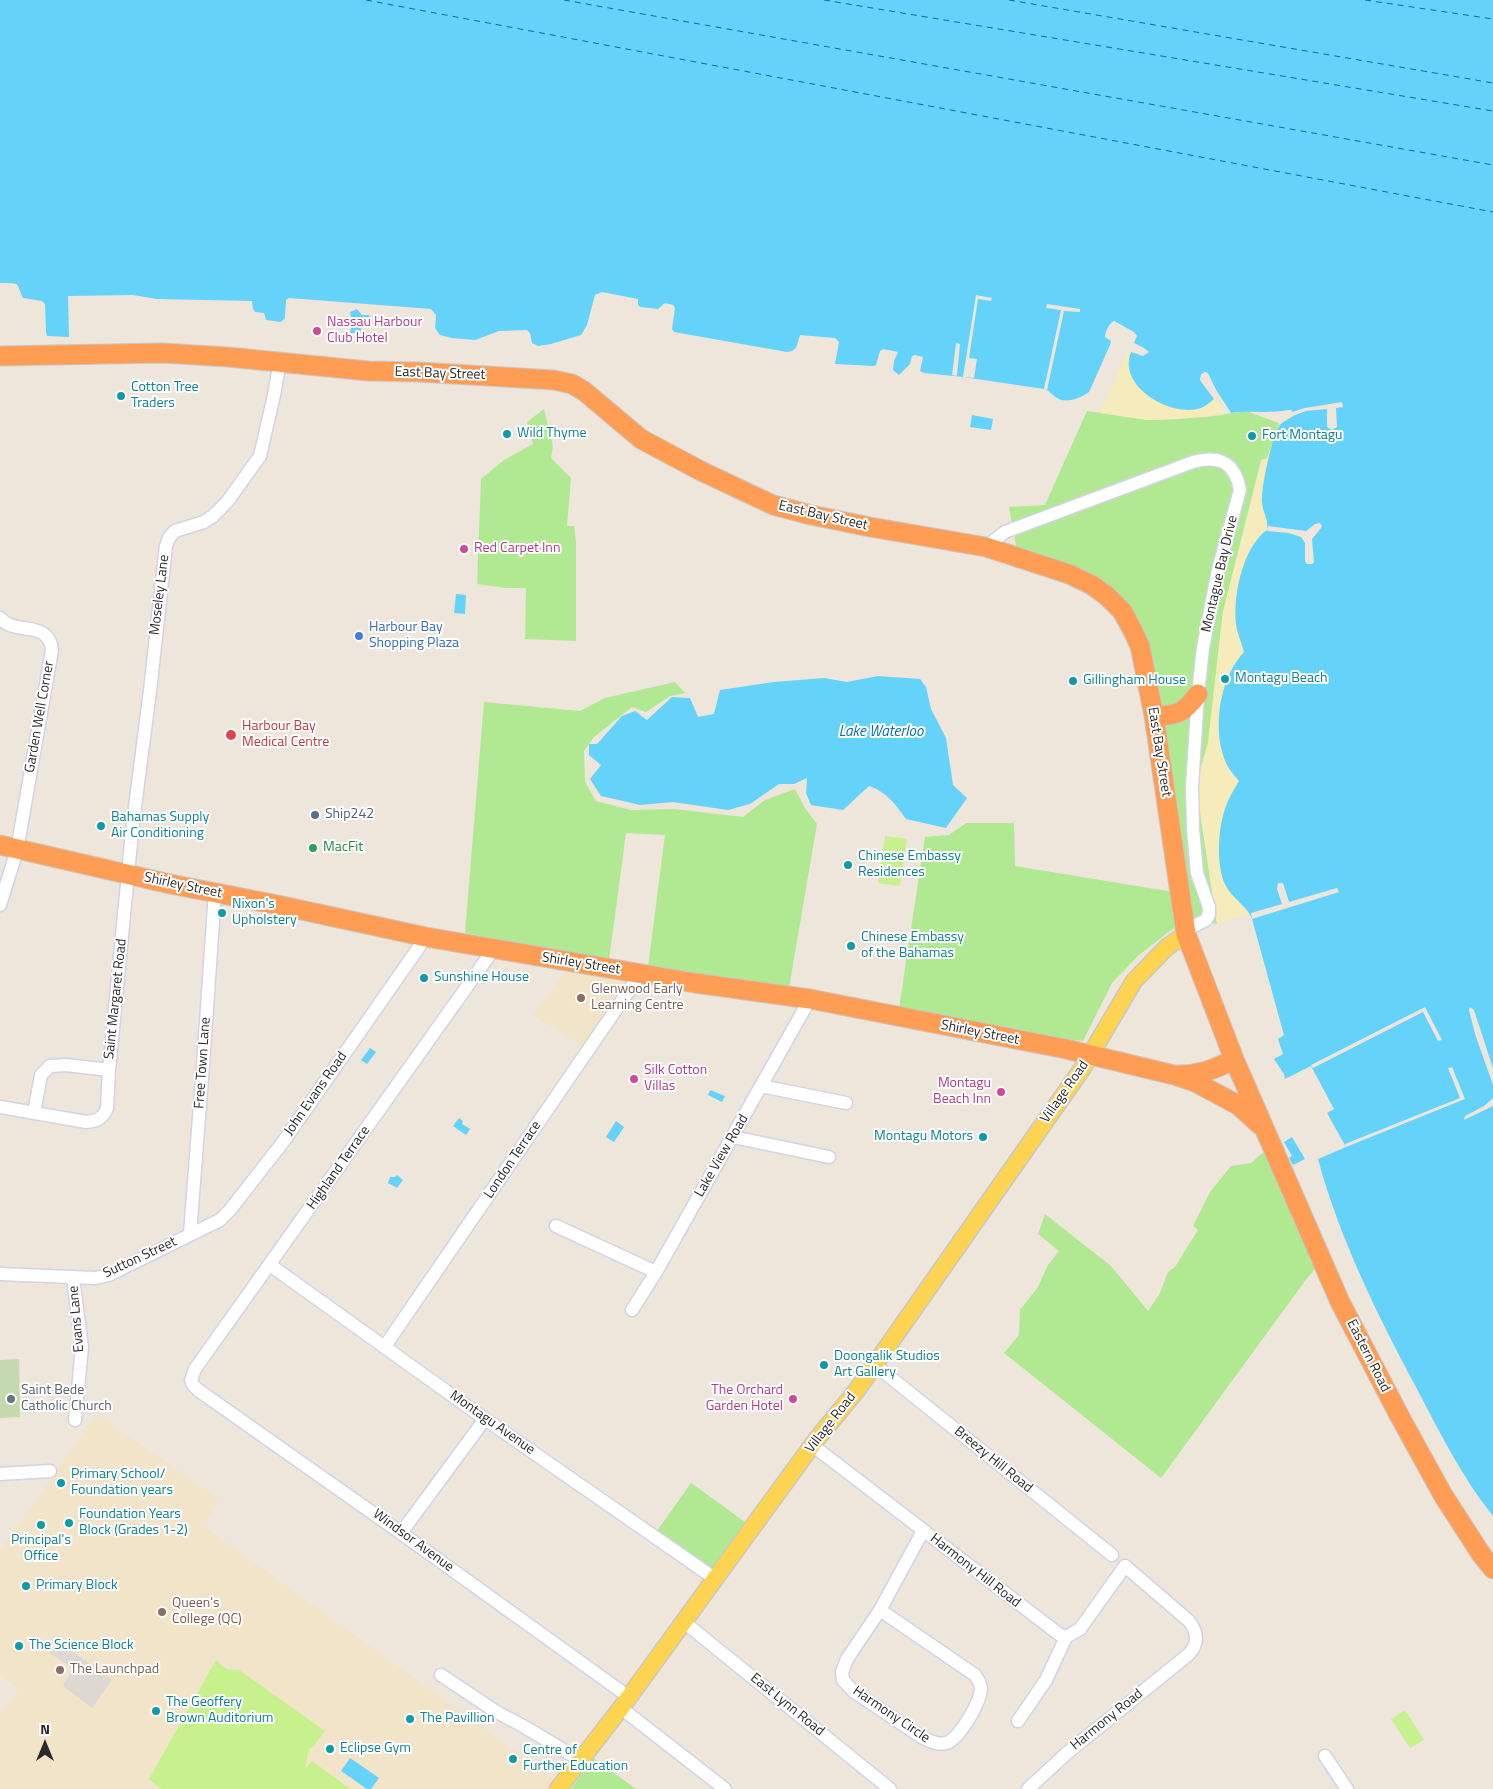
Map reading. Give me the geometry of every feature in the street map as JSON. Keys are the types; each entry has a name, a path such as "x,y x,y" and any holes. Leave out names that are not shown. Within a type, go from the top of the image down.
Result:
{"highway":[{"name":"East Bay Street","path":"0,356 164,354 280,361 368,371 554,380 572,384 584,391 641,439 701,471 773,505 870,527 986,547 1069,574 1092,585 1107,596 1122,611 1140,646 1154,716 1186,934 1234,1059 1266,1130"},
{"path":"1154,716 1170,715 1187,709 1198,694"},
{"name":"Shirley Street","path":"9,848 493,950 810,1000 1066,1049 1174,1075 1208,1089 1238,1105 1266,1130"},
{"path":"1174,1075 1206,1072 1234,1059"},
{"name":"Eastern Road","path":"1266,1130 1340,1302 1443,1495 1481,1554 1493,1569"}],"main road":[{"name":"Village Road","path":"558,1789 625,1702 812,1445 875,1365 1090,1056 1134,980 1167,947 1186,934"}],"street":[{"name":"Moseley Lane","path":"129,874 133,822 166,546 176,532 204,522 213,516 226,502 260,456 280,361"},
{"name":"Montague Bay Drive","path":"986,547 1005,532 1179,466 1206,459 1220,460 1230,467 1238,478 1240,490 1216,580 1203,648 1198,694 1192,787 1193,829 1197,873 1209,914 1206,920 1192,927 1186,934"},
{"name":"Garden Well Corner","path":"0,618 5,624 28,628 46,634 51,641 52,650 9,848"},
{"path":"0,906 9,848"},
{"name":"Saint Margaret Road","path":"34,1113 86,1122 97,1120 105,1113 107,1108 108,1070 129,874"},
{"name":"Free Town Lane","path":"190,1234 214,892"},
{"name":"John Evans Road","path":"190,1234 220,1220 230,1210 288,1134 426,937"},
{"name":"Highland Terrace","path":"195,1387 191,1380 193,1372 493,950"},
{"name":"London Terrace","path":"385,1346 641,973"},
{"name":"Lake View Road","path":"632,1310 656,1272 810,1000"},
{"path":"0,1107 34,1113 41,1075 50,1066 66,1064 108,1070"},
{"path":"761,1086 846,1103"},
{"path":"733,1137 829,1157"},
{"path":"556,1226 656,1272"},
{"name":"Sutton Street","path":"0,1274 95,1278 109,1275 190,1234"},
{"name":"Montagu Avenue","path":"270,1265 714,1578"},
{"name":"Evans Lane","path":"73,1278 82,1347 75,1420"},
{"name":"Breezy Hill Road","path":"875,1365 1112,1555"},
{"name":"Windsor Avenue","path":"195,1387 401,1533 625,1702 725,1789"},
{"path":"401,1533 485,1418"},
{"name":"Harmony Hill Road","path":"812,1445 1052,1630 1060,1636 1066,1636"},
{"path":"0,1474 50,1471"},
{"name":"Harmony Circle","path":"880,1610 975,1675 980,1684 979,1701 958,1734 948,1742 936,1744 923,1738 853,1691 843,1680 842,1672 847,1659 880,1610 923,1531"},
{"name":"Harmony Road","path":"1028,1789 1067,1752 1189,1654 1195,1647 1196,1639 1193,1627 1189,1621 1125,1566 1080,1629 1074,1634 1066,1636"},
{"name":"East Lynn Road","path":"684,1622 890,1789"},
{"path":"1018,1721 1046,1680 1066,1636"},
{"path":"440,1675 495,1711 580,1760"},
{"path":"1325,1756 1347,1789"}],"shaded area":[{"name":"Glenwood Early Learning Centre","path":"566,971 629,980 583,1046 533,1015"},
{"name":"Queen's College (QC)","path":"97,1414 220,1500 203,1526 556,1780 549,1789 0,1789 0,1714 19,1689 0,1675 0,1550"},
{"path":"58,1641 112,1680 92,1708 63,1686 73,1669 50,1653"}],"green space":[{"path":"544,409 553,446 551,458 571,478 567,526 574,526 576,542 576,641 525,639 526,588 506,588 477,584 481,479 504,460 533,444 527,422"},
{"name":"Fort Montagu","path":"1087,411 1148,420 1207,417 1246,411 1279,423 1267,459 1261,460 1223,612 1208,743 1196,785 1217,924 1189,918 1159,708 1118,596 1082,570 1017,551 1009,507 1045,505"},
{"path":"675,682 685,693 670,696 646,712 632,707 594,737 584,751 585,782 596,801 631,810 674,809 743,817 765,800 795,789 805,808 817,824 789,988 648,967 665,835 626,833 609,960 465,933 484,702 580,711 605,698"},
{"path":"966,823 1014,823 1015,866 1173,892 1176,915 1174,928 1139,955 1112,983 1083,1041 899,1008 925,837 949,835"},
{"path":"885,836 907,839 900,886 878,883"},
{"path":"1267,1149 1318,1266 1161,1478 1004,1353 1019,1335 1020,1310 1038,1287 1048,1265 1059,1251 1038,1234 1045,1214 1111,1266 1148,1311 1159,1295 1168,1272 1175,1267 1198,1230 1193,1226 1210,1192 1231,1166 1251,1163"},
{"path":"19,1359 20,1417 0,1418 0,1360"},
{"path":"691,1483 745,1522 711,1569 657,1531"},
{"path":"216,1660 226,1668 239,1670 325,1731 312,1748 309,1749 310,1752 308,1753 305,1769 312,1761 349,1788 161,1789 149,1779"},
{"path":"1405,1710 1424,1740 1410,1748 1391,1719"},
{"path":"593,1758 636,1789 571,1789"}],"sand":[{"path":"1128,351 1206,396 1211,393 1224,414 1180,419 1148,420 1100,413"},
{"name":"Montagu Beach","path":"1280,425 1272,510 1248,643 1240,775 1251,913 1217,924 1196,785 1208,743 1223,612 1262,460 1267,458"}],"water":[{"path":"0,0 1493,0 1493,1516 1471,1486 1443,1438 1388,1334 1361,1277 1337,1219 1318,1159 1346,1147 1327,1113 1334,1109 1311,1066 1285,1079 1284,1074 1274,1059 1283,1054 1278,1039 1284,1035 1252,919 1248,911 1226,886 1219,860 1219,839 1225,808 1239,781 1228,767 1219,737 1220,706 1223,690 1235,663 1244,652 1237,630 1237,591 1240,576 1251,549 1258,538 1267,530 1262,503 1267,464 1279,426 1295,415 1291,410 1231,413 1216,390 1208,373 1204,372 1200,380 1214,399 1208,404 1201,408 1189,410 1162,404 1139,388 1132,377 1129,365 1131,352 1143,356 1149,352 1134,343 1137,336 1134,332 1114,321 1109,326 1105,335 1111,341 1110,345 1089,392 1069,400 1061,400 1044,389 924,373 920,371 923,357 915,355 912,356 910,364 899,375 893,370 898,352 883,349 880,351 874,366 835,364 839,342 835,338 800,335 796,348 787,352 674,332 672,329 675,308 673,305 665,303 658,309 640,307 638,299 602,292 595,295 587,325 581,335 538,346 532,343 530,333 527,330 499,331 475,340 440,335 435,328 436,315 431,309 289,298 286,300 285,318 281,322 266,320 264,313 255,312 252,301 157,299 133,295 68,296 69,337 47,336 45,304 42,301 23,298 17,284 0,283"},
{"path":"357,309 362,315 369,315 371,321 362,324 360,333 350,333 352,322 350,312"},
{"path":"972,415 993,419 991,430 970,427"},
{"path":"456,594 466,595 465,614 454,613"},
{"name":"Lake Waterloo","path":"878,676 920,679 926,687 931,709 946,738 953,785 967,798 946,828 906,819 886,796 869,786 843,810 811,805 806,793 807,778 794,784 779,784 750,804 728,810 673,802 640,805 601,796 590,779 601,765 589,755 589,744 597,744 622,716 635,711 647,720 672,697 690,698 698,717 714,714 720,690 774,682 824,678 847,682"},
{"path":"370,1048 376,1052 367,1064 361,1060"},
{"path":"710,1090 725,1096 722,1102 708,1095"},
{"path":"459,1118 463,1121 462,1124 470,1129 466,1135 453,1126"},
{"path":"616,1121 624,1127 614,1142 606,1137"},
{"path":"1292,1137 1305,1159 1293,1165 1289,1158 1292,1156 1284,1142"},
{"path":"397,1175 403,1180 397,1188 388,1183 390,1177"},
{"path":"350,1758 379,1778 371,1789 367,1789 341,1771"}],"pier":[{"path":"976,295 992,298 991,301 978,299 969,358 977,359 974,378 963,377"},
{"path":"1047,304 1080,309 1080,312 1064,311 1047,390 1044,389 1061,310 1046,308"},
{"path":"956,343 960,344 957,376 952,375"},
{"path":"1206,372 1231,413 1229,413 1214,391 1206,375 1203,375 1203,379 1217,398 1216,401 1200,380 1201,374"},
{"path":"1342,402 1343,407 1336,408 1337,427 1332,430 1327,427 1327,409 1306,411 1295,415 1292,412 1305,408"},
{"path":"1320,523 1321,528 1312,539 1314,562 1312,564 1307,564 1305,561 1305,543 1301,537 1289,533 1267,531 1268,526 1306,531 1315,524"},
{"path":"1278,883 1283,883 1289,902 1337,888 1339,892 1252,919 1251,913 1282,904 1277,889"},
{"path":"1425,1007 1442,1040 1438,1041 1423,1012 1313,1068 1311,1065"},
{"path":"1470,1007 1474,1010 1493,1068 1493,1085 1475,1034 1469,1010"},
{"path":"1452,1067 1465,1099 1346,1147 1345,1144 1460,1098 1448,1068"},
{"path":"1493,1098 1493,1106 1464,1120 1465,1116 1484,1106"}],"ferry route":[{"path":"366,0 1493,212"},
{"path":"564,0 1493,165"},
{"path":"824,0 1493,111"},
{"path":"1009,0 1493,83"},
{"path":"1365,0 1493,19"}],"place":[{"name":"Nassau Harbour Club Hotel","path":"317,331"},
{"name":"Cotton Tree Traders","path":"121,396"},
{"name":"Wild Thyme","path":"507,434"},
{"name":"Fort Montagu","path":"1252,436"},
{"name":"Red Carpet Inn","path":"464,549"},
{"name":"Harbour Bay Shopping Plaza","path":"359,636"},
{"name":"Montagu Beach","path":"1225,679"},
{"name":"Gillingham House","path":"1073,681"},
{"name":"Harbour Bay Medical Centre","path":"231,735"},
{"name":"Ship242","path":"315,815"},
{"name":"Bahamas Supply Air Conditioning","path":"101,826"},
{"name":"MacFit","path":"313,848"},
{"name":"Chinese Embassy Residences","path":"848,865"},
{"name":"Nixon's Upholstery","path":"222,913"},
{"name":"Chinese Embassy of the Bahamas","path":"851,946"},
{"name":"Sunshine House","path":"424,978"},
{"name":"Glenwood Early Learning Centre","path":"581,998"},
{"name":"Silk Cotton Villas","path":"634,1079"},
{"name":"Montagu Beach Inn","path":"1001,1092"},
{"name":"Montagu Motors","path":"983,1137"},
{"name":"Doongalik Studios Art Gallery","path":"824,1365"},
{"name":"Saint Bede Catholic Church","path":"11,1399"},
{"name":"The Orchard Garden Hotel","path":"793,1399"},
{"name":"Primary School/ Foundation years","path":"61,1483"},
{"name":"Foundation Years Block (Grades 1-2)","path":"69,1523"},
{"name":"Principal's Office","path":"41,1525"},
{"name":"Primary Block","path":"26,1586"},
{"name":"Queen's College (QC)","path":"162,1612"},
{"name":"The Science Block","path":"19,1646"},
{"name":"The Launchpad","path":"60,1670"},
{"name":"The Geoffery Brown Auditorium","path":"156,1711"},
{"name":"The Pavillion","path":"410,1719"},
{"name":"Eclipse Gym","path":"330,1749"},
{"name":"Centre of Further Education","path":"513,1759"}]}
